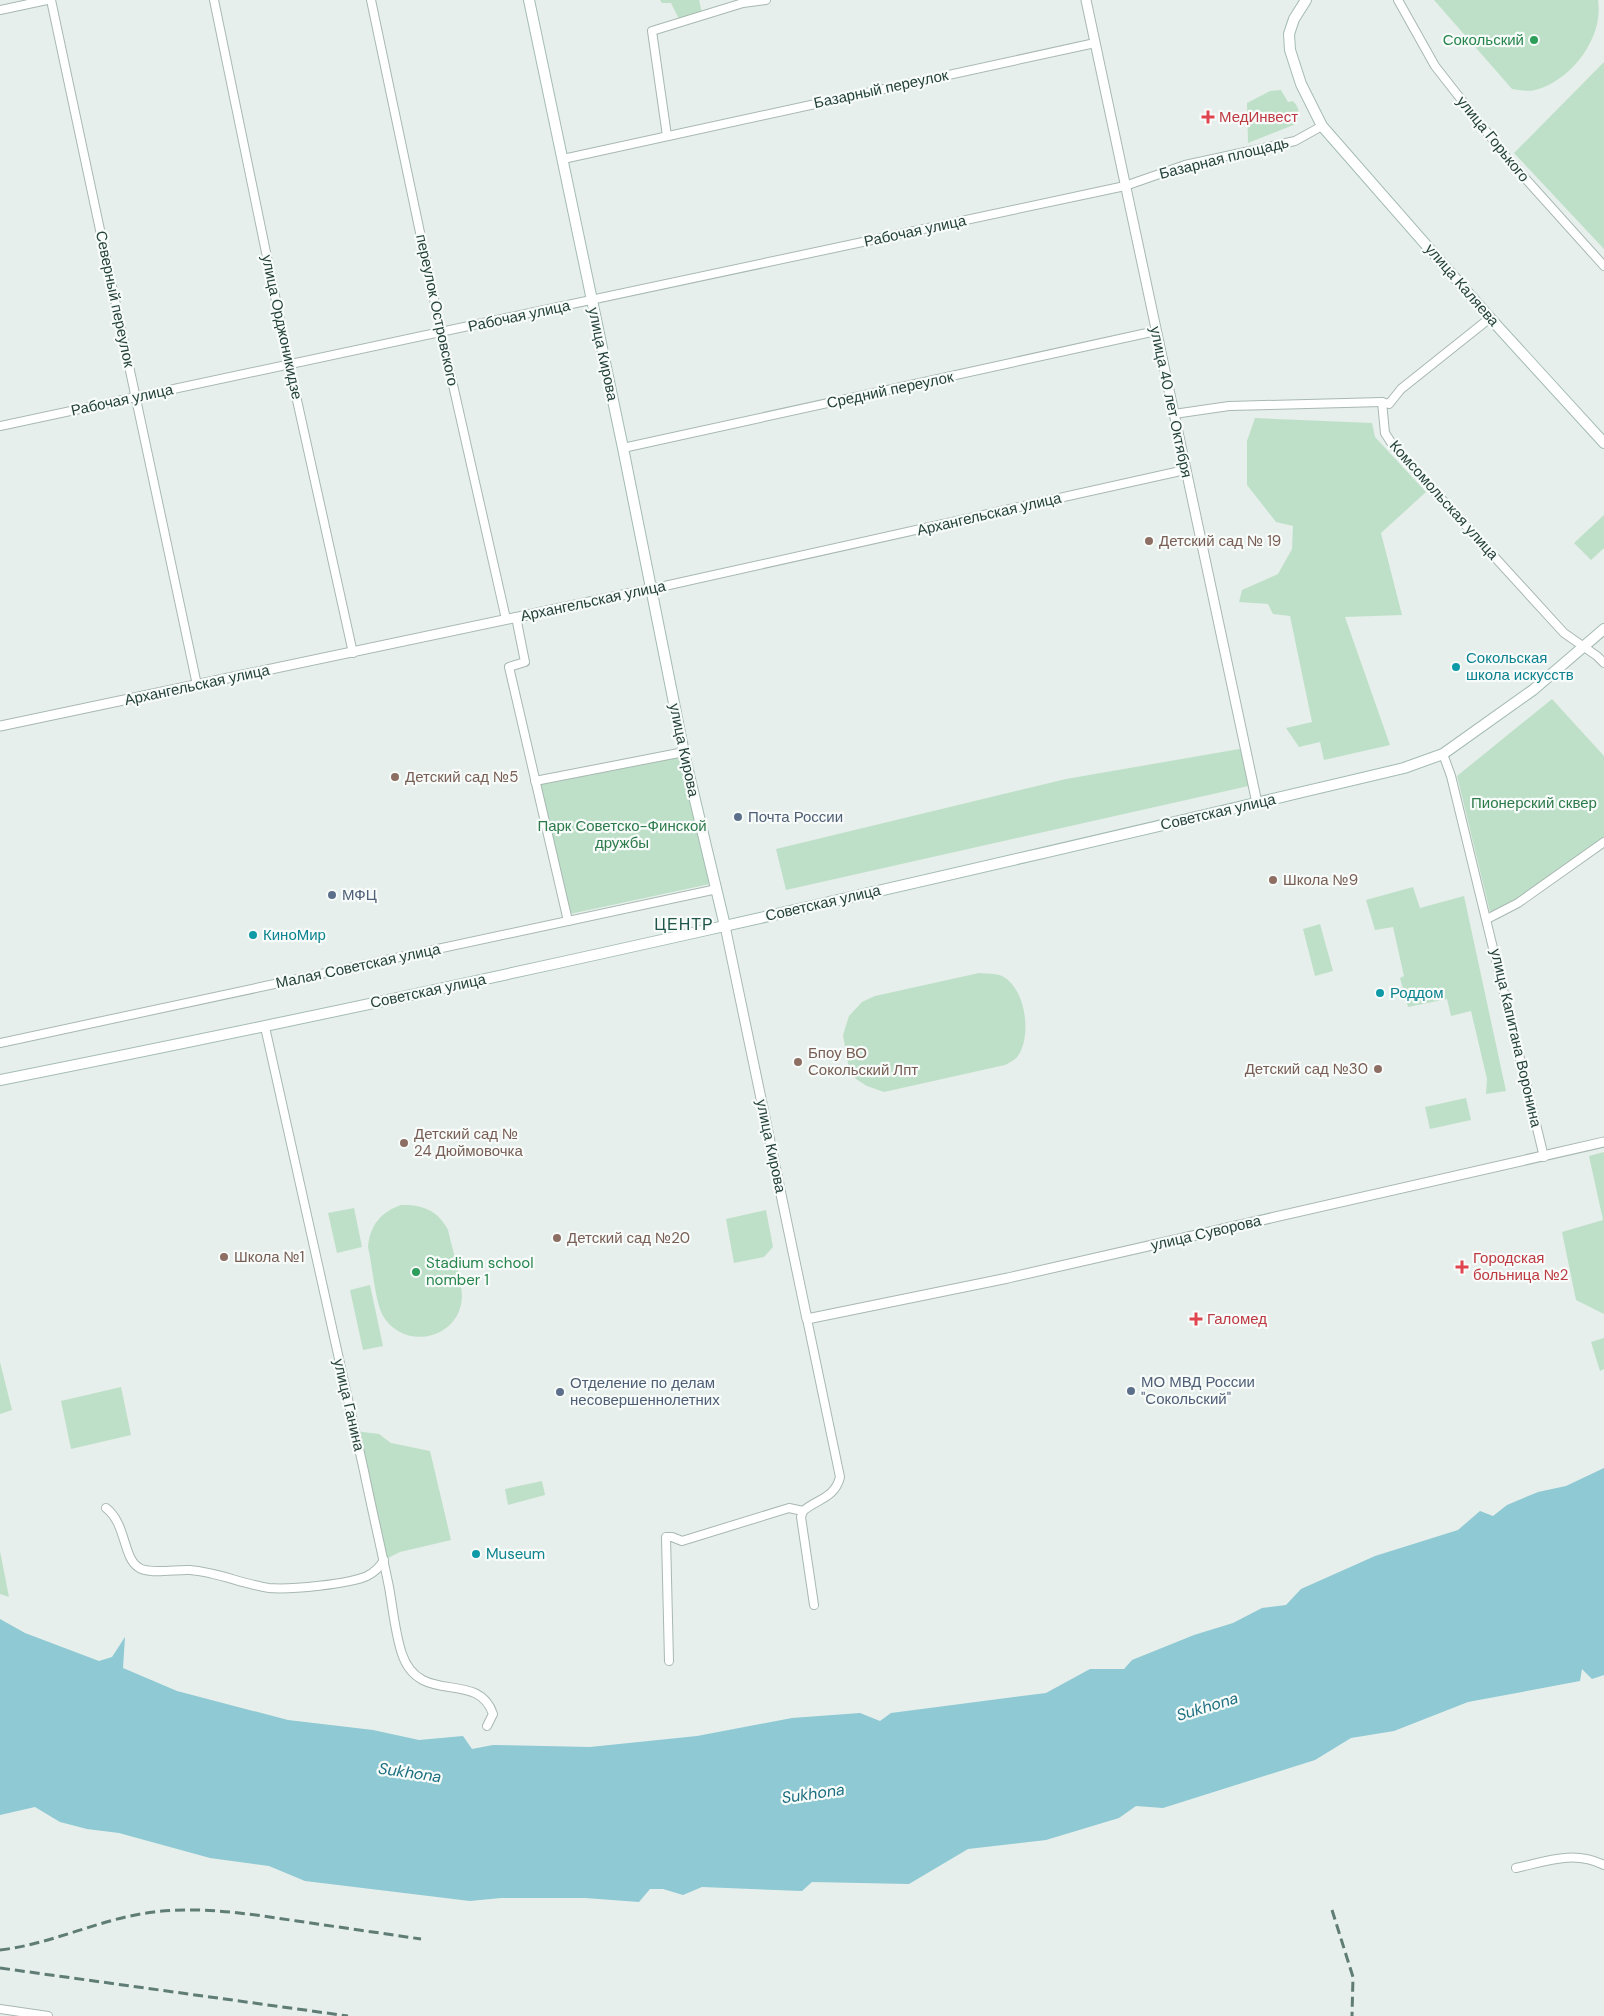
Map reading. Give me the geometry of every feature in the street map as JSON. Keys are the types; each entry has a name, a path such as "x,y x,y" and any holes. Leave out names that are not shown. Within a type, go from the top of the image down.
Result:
{"main road":[{"name":"улица Кирова","path":"529,0 624,448 684,752 725,926"},
{"name":"улица Каляева","path":"1306,0 1294,19 1289,34 1290,50 1301,84 1322,126 1490,318 1604,443"},
{"name":"Советская улица","path":"0,1080 265,1027 725,926 1404,768 1442,754 1534,690 1604,628"}],"street":[{"path":"0,10 49,0"},
{"name":"Северный переулок","path":"49,0 197,685"},
{"name":"улица Орджоникидзе","path":"214,0 289,364 353,653"},
{"name":"переулок Островского","path":"371,0 441,332 506,620"},
{"path":"667,136 652,31 743,3 766,0"},
{"name":"улица 40 лет Октября","path":"1086,0 1257,803"},
{"name":"улица Горького","path":"1398,0 1435,66 1507,158 1604,266"},
{"name":"Базарный переулок","path":"563,159 1096,43"},
{"name":"Базарная площадь","path":"1125,186 1184,164 1295,141 1322,126"},
{"name":"Рабочая улица","path":"0,426 1125,186"},
{"path":"1174,414 1229,406 1382,402 1389,404 1401,390 1490,318"},
{"name":"Средний переулок","path":"624,448 1156,331"},
{"name":"Комсомольская улица","path":"1382,402 1386,433 1394,447 1564,633 1604,663"},
{"name":"Архангельская улица","path":"0,726 651,589 1186,470"},
{"path":"516,617 525,662 509,666 568,921"},
{"path":"536,780 684,752"},
{"name":"улица Капитана Воронина","path":"1442,754 1451,776 1488,919 1544,1157"},
{"path":"1488,919 1518,904 1604,842"},
{"name":"Малая Советская улица","path":"0,1043 716,889"},
{"name":"улица Кирова","path":"725,926 840,1477 838,1486 832,1493 803,1511"},
{"name":"улица Ганина","path":"265,1027 384,1560 402,1654 406,1663 422,1679 436,1686 475,1691 489,1702 493,1714 487,1726"},
{"name":"улица Суворова","path":"807,1319 1008,1278 1604,1142"},
{"path":"106,1508 117,1520 134,1564 144,1570 205,1572 270,1588 329,1584 365,1577 380,1567 384,1560"},
{"path":"669,1661 666,1537 682,1541 789,1508 803,1511 800,1517 814,1606"},
{"path":"1516,1868 1576,1857 1590,1858 1604,1865"},
{"path":"0,2009 48,2016"}],"green space":[{"path":"660,0 699,0 702,14 679,19 671,3 662,3"},
{"name":"Сокольский","path":"1434,0 1598,0 1598,15 1596,29 1590,43 1572,68 1548,85 1535,90 1524,91 1512,89"},
{"path":"1604,62 1604,249 1514,153"},
{"path":"1281,90 1288,102 1293,101 1297,106 1299,115 1296,124 1248,143 1247,103 1270,91"},
{"path":"1255,418 1372,423 1375,437 1426,492 1381,533 1402,615 1345,617 1390,745 1324,760 1320,742 1299,747 1286,728 1312,722 1290,616 1273,614 1268,604 1239,602 1242,590 1278,574 1292,549 1293,526 1276,522 1247,485 1247,441"},
{"path":"1604,515 1604,548 1591,560 1574,543"},
{"name":"Пионерский сквер","path":"1552,699 1604,756 1604,838 1516,901 1490,912 1457,776"},
{"path":"1245,748 1253,785 786,890 776,849 1066,779"},
{"name":"Парк Советско-Финской дружбы","path":"679,757 710,884 570,914 540,782"},
{"path":"1413,887 1420,908 1464,896 1506,1091 1486,1094 1487,1079 1471,1011 1451,1016 1447,999 1408,1007 1400,978 1404,976 1393,927 1375,930 1366,900"},
{"path":"1320,924 1333,971 1315,976 1303,929"},
{"path":"979,973 1002,976 1017,991 1024,1013 1025,1037 1015,1059 1005,1065 884,1092 867,1086 856,1079 849,1069 843,1035 849,1016 862,1002 875,996"},
{"path":"1466,1098 1471,1120 1430,1129 1425,1107"},
{"path":"1604,1152 1604,1314 1576,1300 1562,1232 1603,1220 1589,1156"},
{"path":"401,1205 423,1207 440,1218 448,1230 459,1274 462,1297 459,1312 451,1323 441,1331 429,1336 416,1337 403,1333 391,1326 382,1314 377,1300 368,1247 369,1239 378,1220 388,1211"},
{"path":"354,1208 362,1247 337,1253 328,1213"},
{"path":"766,1210 773,1247 764,1257 734,1263 726,1219"},
{"path":"370,1285 383,1346 363,1350 350,1290"},
{"path":"1604,1338 1604,1369 1600,1371 1591,1342"},
{"path":"0,1362 12,1410 0,1414"},
{"path":"121,1387 131,1435 71,1449 61,1401"},
{"path":"355,1431 379,1434 391,1443 430,1451 451,1540 400,1552 384,1560"},
{"path":"542,1481 545,1495 508,1505 505,1489"},
{"path":"0,1551 9,1597 0,1594"}],"water":[{"name":"Sukhona","path":"1604,1468 1604,1675 1592,1679 1582,1669 1580,1681 1468,1702 1394,1731 1351,1738 1315,1760 1163,1808 1136,1806 1119,1818 1046,1840 968,1849 909,1884 812,1882 802,1891 702,1887 683,1895 663,1889 650,1889 639,1902 585,1898 501,1898 470,1901 305,1881 269,1866 210,1858 119,1833 87,1829 60,1822 35,1807 0,1815 0,1619 25,1633 99,1661 112,1657 125,1637 123,1668 177,1691 288,1720 373,1730 419,1740 463,1736 472,1749 493,1745 590,1747 697,1736 792,1718 860,1713 880,1721 891,1713 1046,1693 1090,1669 1124,1669 1132,1660 1194,1635 1233,1623 1262,1608 1286,1605 1301,1589 1375,1556 1458,1530 1480,1511 1493,1516 1507,1505 1538,1492 1566,1486"}],"railway":[{"path":"0,1950 20,1947 134,1915 172,1910 208,1910 243,1913 421,1939"},
{"path":"1332,1910 1353,1977 1352,2016"},
{"path":"0,1968 348,2016"}],"place":[{"name":"Сокольский","path":"1534,40"},
{"name":"МедИнвест","path":"1208,117"},
{"name":"Детский сад № 19","path":"1149,541"},
{"name":"Сокольская школа искусств","path":"1456,667"},
{"name":"Детский сад №5","path":"395,777"},
{"name":"Почта России","path":"738,817"},
{"name":"Школа №9","path":"1273,880"},
{"name":"МФЦ","path":"332,895"},
{"name":"КиноМир","path":"253,935"},
{"name":"Роддом","path":"1380,993"},
{"name":"Бпоу ВО Сокольский Лпт","path":"798,1062"},
{"name":"Детский сад №30","path":"1378,1069"},
{"name":"Детский сад № 24 Дюймовочка","path":"404,1143"},
{"name":"Детский сад №20","path":"557,1238"},
{"name":"Школа №1","path":"224,1257"},
{"name":"Городская больница №2","path":"1462,1267"},
{"name":"Stadium school nomber 1","path":"416,1272"},
{"name":"Галомед","path":"1196,1319"},
{"name":"МО МВД России \"Сокольский\"","path":"1131,1391"},
{"name":"Отделение по делам несовершеннолетних","path":"560,1392"},
{"name":"Museum","path":"476,1554"}],"district":[{"name":"ЦЕНТР","path":"684,924"}]}
